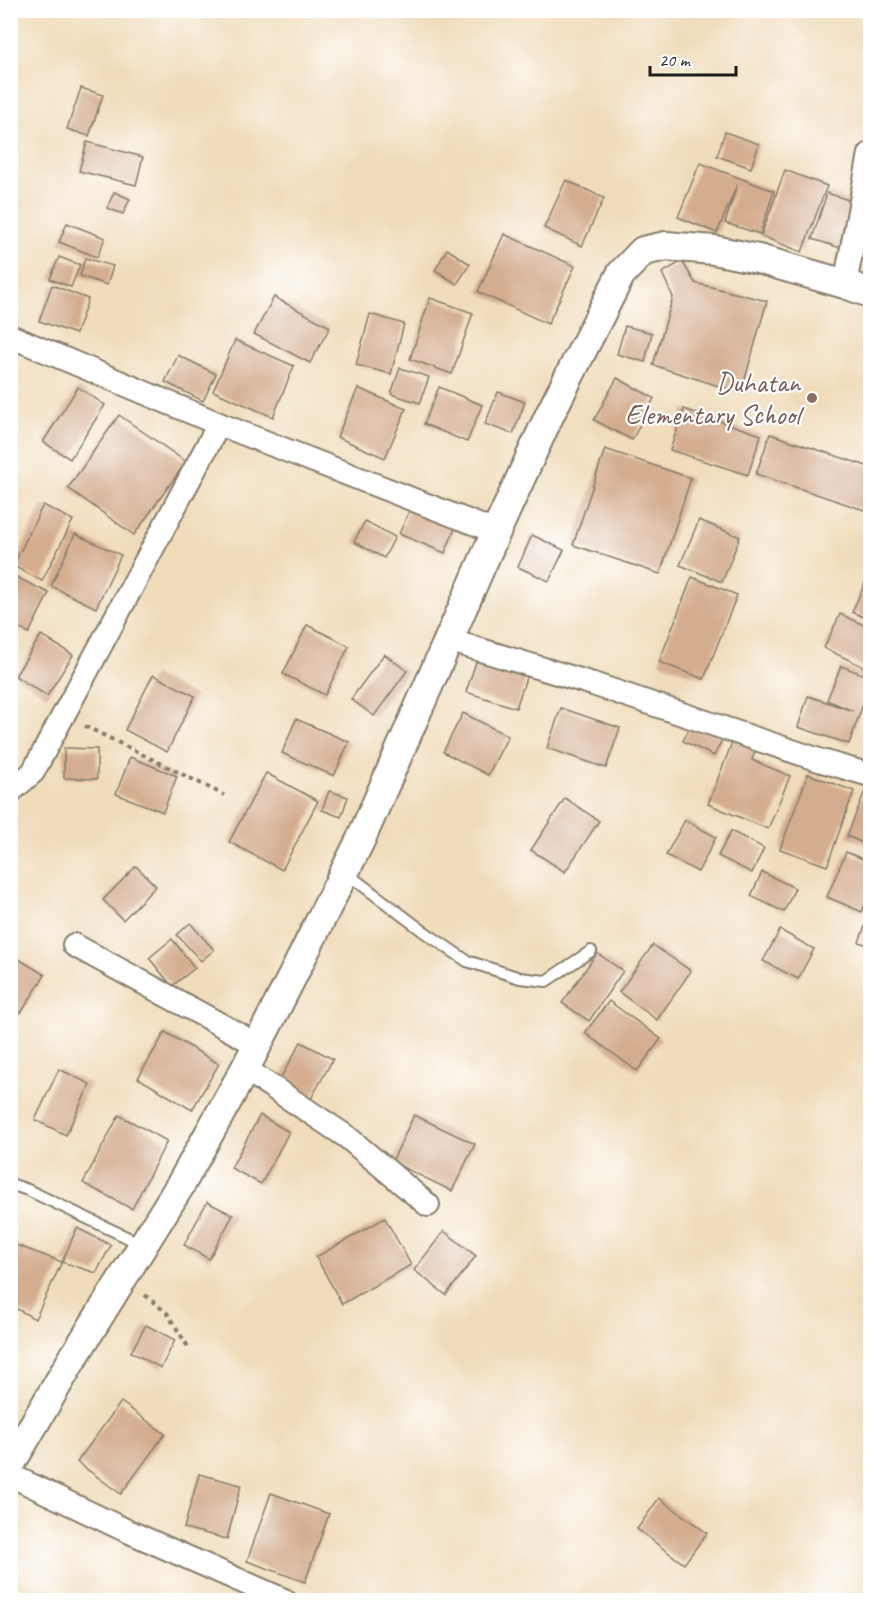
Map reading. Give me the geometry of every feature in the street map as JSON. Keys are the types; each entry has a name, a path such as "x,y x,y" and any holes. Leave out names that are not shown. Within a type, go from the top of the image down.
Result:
{"street":[{"path":"10,1465 73,1358 182,1184 298,964 360,841 550,414 621,274 644,251 666,246 714,250 758,259 858,289 870,154"},
{"path":"10,336 219,424 496,532"},
{"path":"10,792 33,772 219,424"},
{"path":"448,640 593,684 870,775"},
{"path":"74,945 250,1056 428,1205"},
{"path":"10,1475 123,1529 284,1600"}],"lane":[{"path":"345,872 467,961 520,978 546,981 591,951"},
{"path":"10,1184 28,1190 143,1246"}],"path":[{"path":"63,715 224,795"},
{"path":"124,1277 167,1313 190,1350"}],"building":[{"path":"81,88 103,95 89,136 67,129"},
{"path":"725,132 759,144 751,168 717,156"},
{"path":"87,142 143,157 136,185 79,171"},
{"path":"700,163 774,191 760,234 725,223 737,185 717,233 678,217"},
{"path":"785,170 827,186 802,252 761,236"},
{"path":"566,180 604,198 582,246 544,228"},
{"path":"114,192 130,199 123,214 107,208"},
{"path":"827,193 858,203 844,249 812,239"},
{"path":"67,223 105,238 97,257 59,242"},
{"path":"504,234 575,266 548,324 478,292"},
{"path":"447,249 470,264 457,284 435,270"},
{"path":"59,257 80,265 71,287 50,279"},
{"path":"85,258 113,266 107,285 80,276"},
{"path":"682,261 695,283 767,301 741,393 653,365 673,297 662,273"},
{"path":"52,285 88,299 76,334 39,321"},
{"path":"274,297 330,327 310,363 254,334"},
{"path":"430,298 473,313 452,374 410,359"},
{"path":"370,314 404,324 391,374 356,365"},
{"path":"625,326 652,333 645,362 617,354"},
{"path":"235,340 294,366 273,417 213,391"},
{"path":"178,355 216,374 203,401 165,382"},
{"path":"400,368 429,377 420,403 391,394"},
{"path":"617,378 654,398 632,440 594,420"},
{"path":"78,387 105,405 70,459 43,442"},
{"path":"439,387 482,405 467,442 424,424"},
{"path":"358,388 406,409 385,458 337,437"},
{"path":"498,392 525,402 513,434 485,424"},
{"path":"684,409 761,435 748,475 670,450"},
{"path":"119,415 186,462 134,535 68,488"},
{"path":"770,434 870,467 870,512 756,474"},
{"path":"605,449 691,478 660,574 573,545"},
{"path":"413,502 458,521 445,553 399,534"},
{"path":"43,505 73,520 42,581 13,566"},
{"path":"699,520 740,537 722,582 680,565"},
{"path":"365,521 395,537 384,558 354,542"},
{"path":"75,534 121,555 96,608 51,586"},
{"path":"532,535 564,550 549,581 518,567"},
{"path":"10,574 49,593 29,633 10,624"},
{"path":"868,576 870,577 870,620 852,612"},
{"path":"692,577 737,595 704,679 659,662"},
{"path":"840,614 870,628 870,670 824,648"},
{"path":"307,625 349,646 325,695 283,674"},
{"path":"41,635 73,655 47,696 15,676"},
{"path":"384,654 407,671 374,716 351,699"},
{"path":"478,656 528,672 516,708 466,692"},
{"path":"841,666 870,677 870,684 849,744 798,727 808,696 853,711 827,700"},
{"path":"153,675 195,696 167,752 125,730"},
{"path":"561,708 620,728 606,768 547,748"},
{"path":"463,713 508,736 488,775 443,752"},
{"path":"296,719 349,742 334,776 282,753"},
{"path":"692,723 723,738 714,756 683,741"},
{"path":"735,735 758,744 752,760 790,776 768,829 708,804"},
{"path":"64,748 97,749 97,779 64,778"},
{"path":"130,757 177,776 163,812 116,794"},
{"path":"266,773 318,801 282,870 229,842"},
{"path":"808,774 854,791 827,866 780,849"},
{"path":"870,778 870,846 847,836"},
{"path":"329,791 348,797 341,817 322,810"},
{"path":"565,798 599,821 565,872 531,850"},
{"path":"685,820 716,837 698,872 666,855"},
{"path":"731,831 764,848 752,873 718,856"},
{"path":"846,852 870,862 870,891 862,912 827,897"},
{"path":"136,866 156,886 123,920 103,900"},
{"path":"762,872 795,888 784,912 751,896"},
{"path":"870,913 870,946 859,942"},
{"path":"190,923 214,950 201,961 177,935"},
{"path":"780,930 814,949 798,979 763,961"},
{"path":"172,939 195,968 172,986 149,958"},
{"path":"653,945 691,971 657,1020 619,992"},
{"path":"597,953 623,971 589,1021 562,1003"},
{"path":"12,955 45,975 21,1013 10,1006 10,957"},
{"path":"609,1001 661,1039 637,1071 585,1033"},
{"path":"165,1032 219,1064 192,1110 138,1078"},
{"path":"301,1042 333,1059 308,1104 276,1086"},
{"path":"59,1069 90,1084 66,1135 35,1120"},
{"path":"119,1115 167,1141 132,1209 83,1183"},
{"path":"260,1115 289,1132 261,1184 231,1168"},
{"path":"414,1115 475,1144 452,1191 392,1162"},
{"path":"207,1202 233,1215 209,1259 184,1245"},
{"path":"385,1218 411,1265 342,1304 316,1257"},
{"path":"77,1228 111,1245 96,1273 62,1262"},
{"path":"444,1231 476,1256 446,1295 414,1270"},
{"path":"16,1245 62,1262 35,1319 10,1305 10,1255"},
{"path":"146,1325 175,1340 161,1368 131,1352"},
{"path":"121,1402 165,1434 121,1494 77,1462"},
{"path":"199,1474 241,1485 227,1539 184,1528"},
{"path":"271,1493 329,1514 305,1582 247,1561"},
{"path":"659,1498 707,1533 684,1564 637,1529"}],"place":[{"name":"Duhatan Elementary School","path":"812,398"}]}
